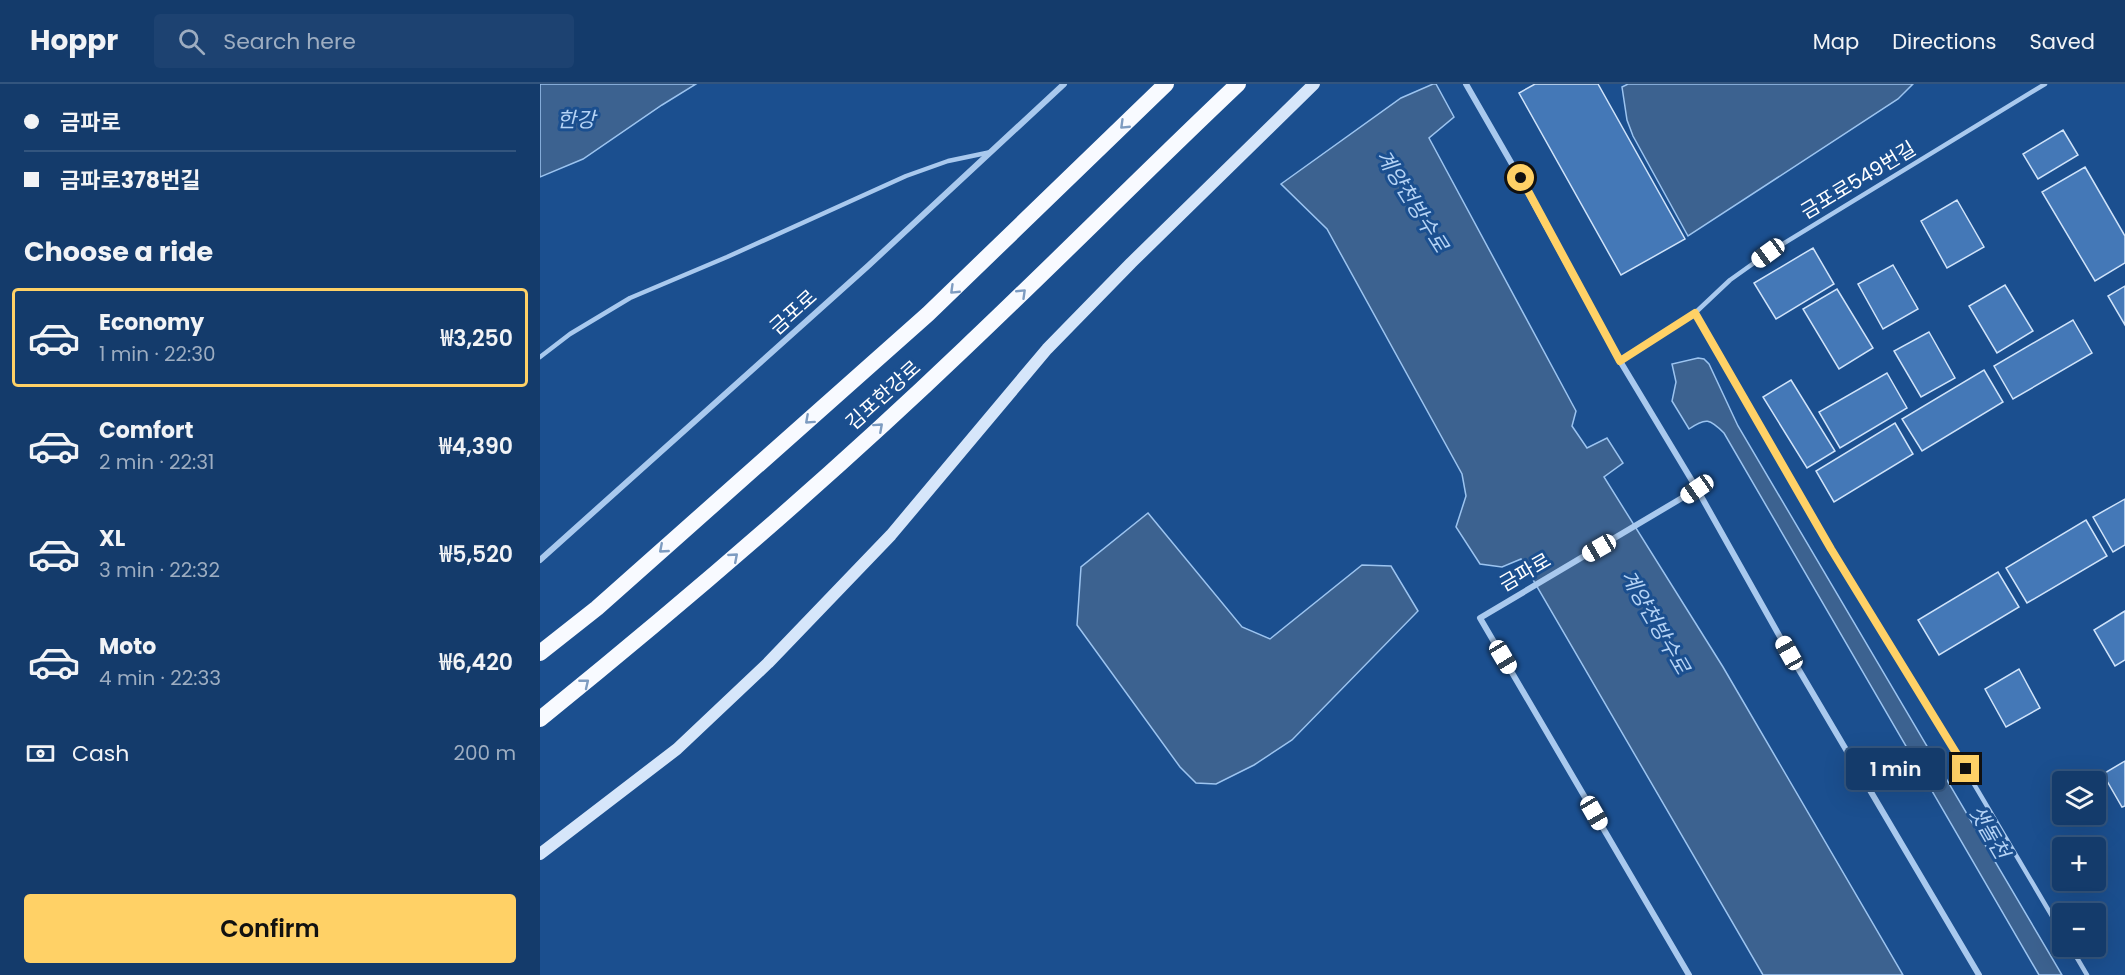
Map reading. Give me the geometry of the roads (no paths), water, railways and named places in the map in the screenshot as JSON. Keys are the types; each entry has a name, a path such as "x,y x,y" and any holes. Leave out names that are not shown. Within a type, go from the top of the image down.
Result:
{"highway":[{"name":"김포한강로","path":"540,653 597,608 928,314 1166,84"},
{"name":"김포한강로","path":"540,719 652,628 800,500 964,349 1238,84"}],"main road":[{"path":"540,854 677,749 768,663 891,535 1047,349 1131,263 1314,84"}],"street":[{"name":"금포로","path":"540,560 698,421 1064,84"},
{"path":"1466,84 1521,178 1620,361 1697,489 1789,653 1978,975"},
{"name":"금파로","path":"1689,975 1480,618 1697,489"}],"lane":[{"name":"금포로549번길","path":"1620,361 1695,313 1730,280 1768,253 2045,84"},
{"path":"540,357 570,334 630,298 737,253 906,176 948,161 992,151"},
{"path":"1695,313 1831,549 1920,691 2052,916"},
{"path":"2076,957 2087,975"}],"water":[{"name":"한강","path":"540,84 696,84 583,159 540,177"},
{"name":"계양천방수로","path":"1436,84 1454,117 1429,138 1576,411 1572,426 1587,448 1607,438 1623,463 1604,477 1723,667 1903,975 1763,975 1521,559 1502,567 1480,564 1456,527 1466,496 1462,474 1327,229 1281,184 1401,98"},
{"path":"1628,84 1913,84 1898,99 1688,236 1633,136 1627,120 1622,87"},
{"path":"1698,358 1704,359 1709,364 1738,426 2062,975 2039,975 1724,433 1708,421 1689,429 1672,401 1676,382 1672,364"},
{"path":"1148,513 1242,627 1270,639 1362,565 1391,566 1418,611 1292,740 1254,765 1216,784 1196,783 1180,767 1077,625 1081,567"}],"water label":[{"name":"샛돌천","path":"1989,832"}]}
